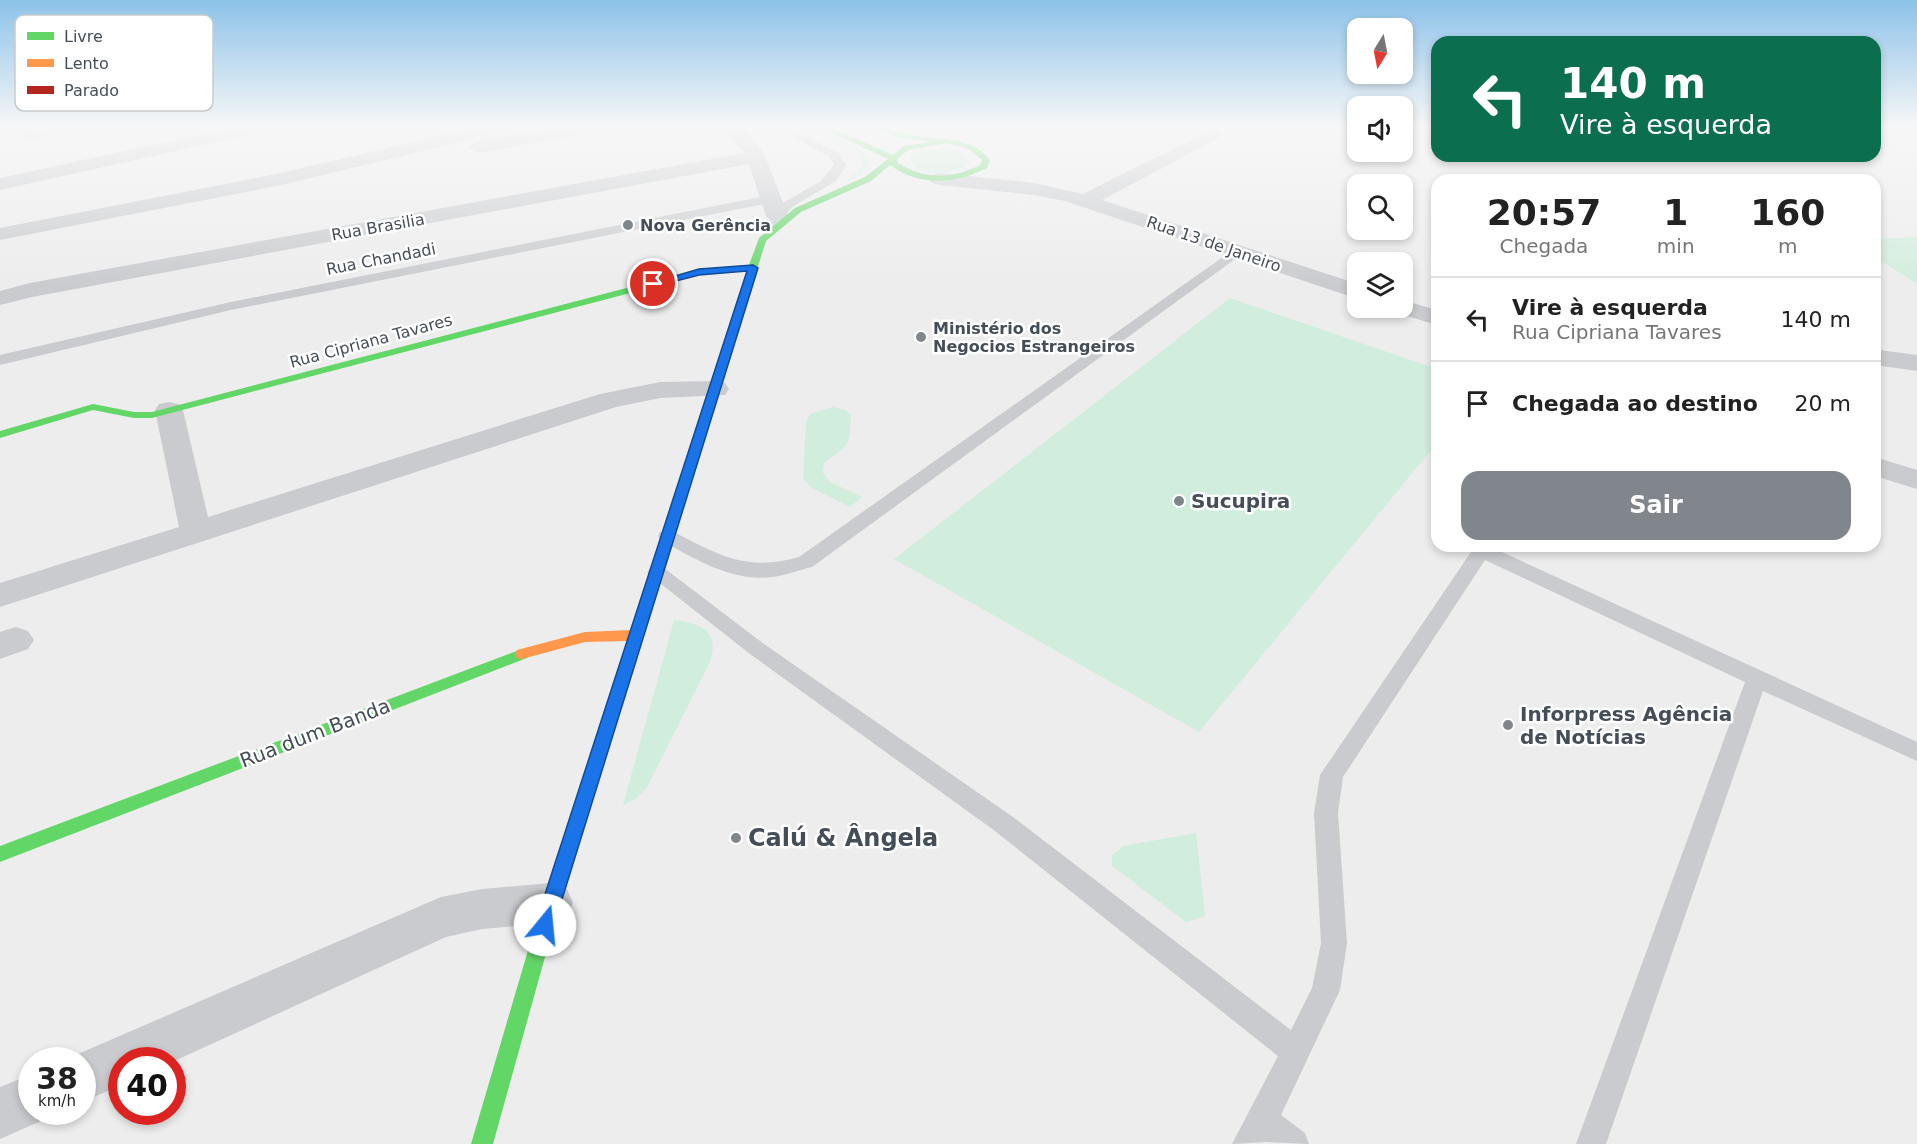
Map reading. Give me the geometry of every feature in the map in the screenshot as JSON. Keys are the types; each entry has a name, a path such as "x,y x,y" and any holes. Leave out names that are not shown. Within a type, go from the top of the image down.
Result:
{"street":[{"path":"0,184 17,180"},
{"path":"0,234 274,180"},
{"name":"Rua Brasilia","path":"0,298 30,290 629,180"},
{"path":"764,180 773,207"},
{"path":"480,1143 551,903 762,240 798,210 865,180"},
{"path":"904,186 929,180"},
{"name":"Rua 13 de Janeiro","path":"960,180 1034,189 1077,199 1347,288"},
{"name":"Rua 13 de Janeiro","path":"1034,180 1077,199"},
{"path":"1077,199 1116,180"},
{"path":"762,240 822,208 876,191"},
{"name":"Rua Cipriana Tavares","path":"0,435 93,407 107,407 125,416 137,417 169,410 699,272 753,268"},
{"path":"1413,310 1431,316"},
{"path":"1881,358 1917,363"},
{"path":"0,595 610,400 660,390 716,389"},
{"path":"169,410 196,533"},
{"path":"1881,468 1917,480"},
{"name":"Rua dum Banda","path":"0,854 541,647 585,637 636,635"},
{"path":"96,1071 441,918 482,909 551,903"},
{"path":"0,1113 18,1105"}],"lane":[{"path":"762,240 773,207 789,203 830,180"},
{"name":"Rua Chandadi","path":"0,360 231,306 773,207"},
{"path":"667,536 715,560 741,569 765,572 805,562 1237,251"},
{"path":"1294,1144 1255,1132 1326,990 1334,943 1326,813 1332,775 1482,552"},
{"path":"1490,552 1917,752"},
{"path":"657,573 756,649 1004,824 1296,1052"},
{"path":"1591,1144 1757,678"}],"green space":[{"path":"1917,237 1917,284 1881,261 1881,239"},
{"name":"Sucupira","path":"1230,298 1431,367 1431,450 1199,732 894,559"},
{"path":"833,407 845,410 851,415 850,434 846,445 824,463 823,473 830,482 862,497 850,507 810,487 803,478 806,422 810,414"},
{"path":"674,620 700,626 706,630 712,642 710,662 647,787 637,798 623,805"},
{"path":"1196,833 1205,916 1186,922 1112,866 1112,856 1123,846"}],"traffic: fast":[{"path":"735,325 762,240 798,210 865,180"},
{"path":"0,435 93,407 134,415 152,415 699,272 753,268"},
{"path":"0,854 522,654"},
{"path":"482,1144 551,903 595,765"}],"traffic: slow":[{"path":"595,765 670,530"},
{"path":"522,654 585,637 636,635"}],"traffic: jam":[{"path":"670,530 735,325"}],"place":[{"name":"Nova Gerência","path":"628,225"},
{"name":"Ministério dos Negocios Estrangeiros","path":"921,337"},
{"name":"Sucupira","path":"1179,501"},
{"name":"Inforpress Agência de Notícias","path":"1508,725"},
{"name":"Calú & Ângela","path":"736,838"}],"route":[{"path":"545,925 753,268 699,272 653,284"}]}
